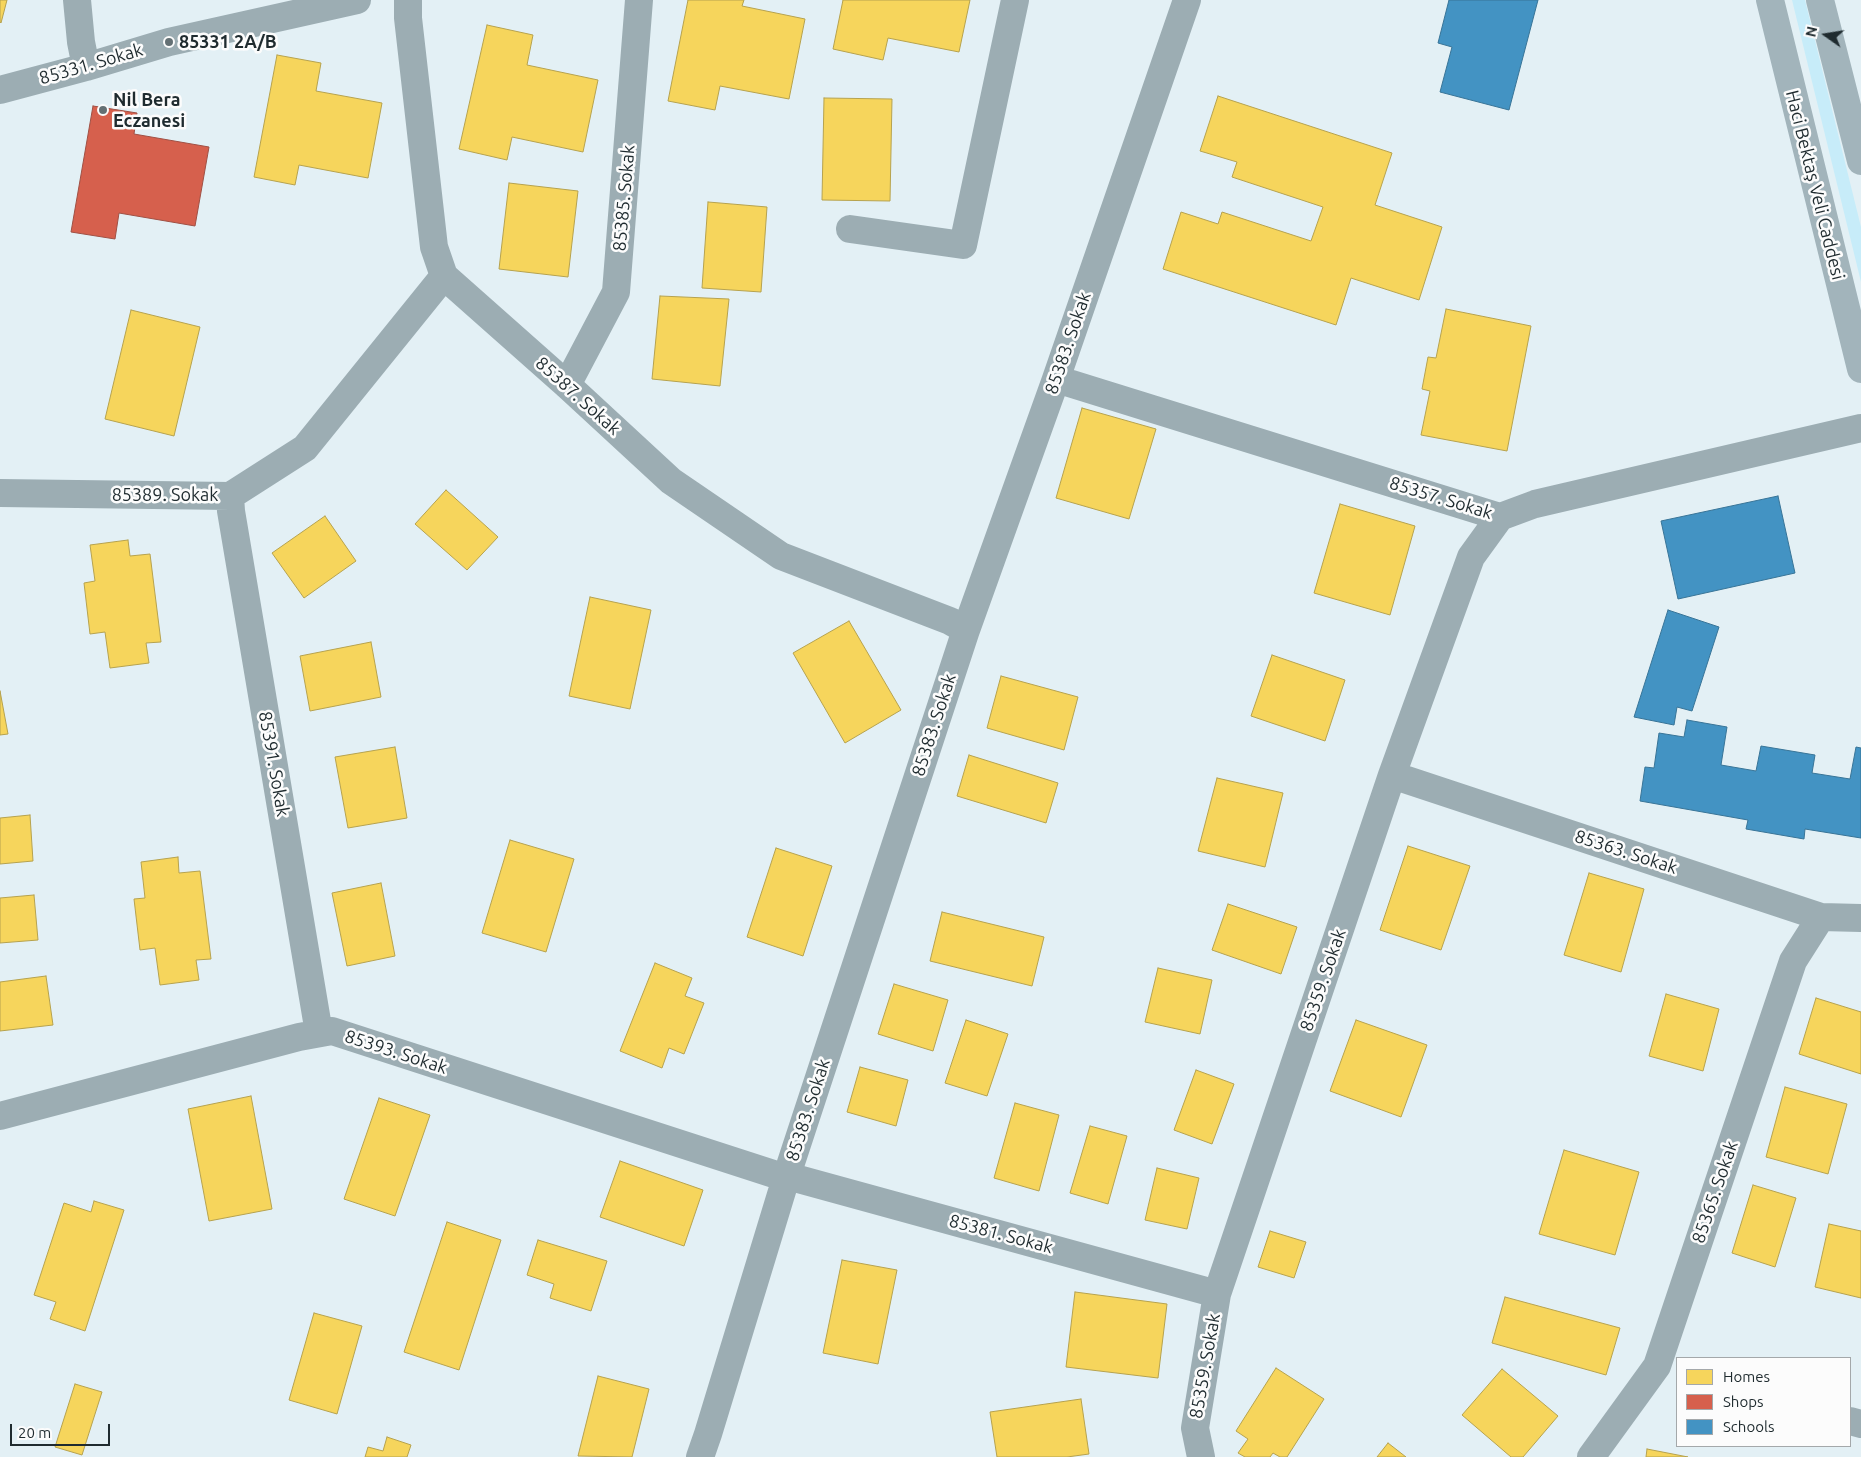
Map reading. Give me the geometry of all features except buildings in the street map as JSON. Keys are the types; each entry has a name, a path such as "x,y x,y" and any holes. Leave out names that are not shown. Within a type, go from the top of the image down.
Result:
{"main road":[{"name":"Haci Bektaş Veli Caddesi","path":"1770,0 1861,369"},
{"path":"1820,0 1861,161"}],"street":[{"path":"77,0 81,42 86,67"},
{"name":"85331. Sokak","path":"0,90 169,42 358,0"},
{"path":"408,0 408,18 434,246 444,276"},
{"name":"85385. Sokak","path":"567,385 616,292 639,0"},
{"path":"850,228 963,245 1015,0"},
{"name":"85383. Sokak","path":"706,1449 786,1178 966,630 1056,379 1187,0"},
{"name":"85387. Sokak","path":"444,276 567,385 670,481 781,556 950,621 966,630"},
{"name":"85389. Sokak","path":"0,493 230,496 305,448 444,276"},
{"name":"85357. Sokak","path":"1056,379 1500,517 1535,504 1861,428"},
{"name":"85391. Sokak","path":"230,496 234,530 319,1033"},
{"name":"85359. Sokak","path":"1201,1457 1195,1428 1217,1294 1392,775 1471,557 1500,517"},
{"name":"85363. Sokak","path":"1392,775 1821,917 1861,918"},
{"name":"85365. Sokak","path":"1591,1457 1667,1369 1793,960 1821,917"},
{"name":"85393. Sokak","path":"0,1116 332,1031 786,1178"},
{"name":"85381. Sokak","path":"786,1178 791,1176 1217,1294"}],"shaded area":[{"path":"1792,0 1805,0 1861,227 1861,282"}],"place":[{"name":"85331 2A/B","path":"169,42"},
{"name":"Nil Bera Eczanesi","path":"103,110"}]}
